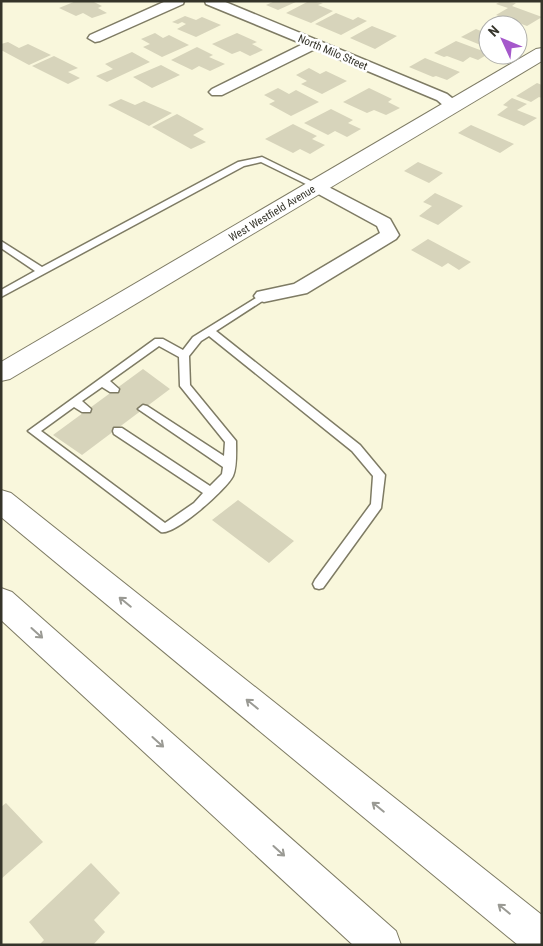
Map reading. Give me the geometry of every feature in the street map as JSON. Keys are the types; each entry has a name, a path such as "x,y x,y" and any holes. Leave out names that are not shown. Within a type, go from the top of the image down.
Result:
{"main road":[{"name":"West Westfield Avenue","path":"1,373 542,53"},
{"path":"1,501 542,940"},
{"path":"1,601 374,938"}],"street":[{"path":"95,38 178,1"},
{"name":"North Milo Street","path":"211,1 442,97 454,106"},
{"path":"217,92 314,44"},
{"path":"264,296 300,289 390,235 384,223 316,186"}],"lane":[{"path":"1,294 241,164 262,159 316,186"},
{"path":"3,247 42,271"},
{"path":"184,355 160,342 33,431 166,529 198,506 228,475 231,441 185,386 184,355 197,339 264,296"},
{"path":"209,331 356,448 379,475 377,505 319,584"},
{"path":"103,382 114,389"},
{"path":"75,402 86,409"},
{"path":"143,408 228,465"},
{"path":"118,431 210,492"}],"building":[{"path":"76,1 92,1 102,6 98,8 107,13 92,18 83,13 76,16 59,8"},
{"path":"275,1 298,1 278,10 266,5"},
{"path":"309,1 323,3 318,5 333,11 311,23 286,13"},
{"path":"501,1 516,3 512,6 542,17 528,25 528,15 496,15 508,8 496,4"},
{"path":"336,13 353,20 358,17 367,21 341,35 315,24"},
{"path":"185,16 196,20 202,17 221,25 196,37 177,29 186,24 172,22"},
{"path":"372,26 397,36 375,49 350,38"},
{"path":"476,29 478,30 478,44 461,37"},
{"path":"155,33 163,38 169,35 189,45 162,57 143,47 150,44 141,39"},
{"path":"237,33 257,42 252,44 263,50 250,56 240,51 232,54 212,44"},
{"path":"456,41 478,49 478,60 470,57 463,62 434,53"},
{"path":"8,42 19,48 28,44 51,55 29,65 1,50 1,44"},
{"path":"197,47 213,55 209,57 225,64 210,71 199,66 192,70 171,60"},
{"path":"132,52 150,62 107,82 96,76 113,69 105,64"},
{"path":"54,56 78,68 68,72 80,78 68,84 32,66"},
{"path":"425,58 460,72 447,80 436,76 433,77 409,67"},
{"path":"161,65 180,75 152,88 133,77"},
{"path":"309,68 320,74 326,71 347,81 322,94 301,84 307,81 296,75"},
{"path":"537,83 542,85 542,98 539,97 531,102 516,96"},
{"path":"278,88 289,94 296,90 319,102 291,116 269,104 275,101 264,95"},
{"path":"369,88 392,99 388,102 400,108 386,115 374,110 367,113 343,102"},
{"path":"512,98 527,104 517,110 537,118 524,126 497,115 508,107 503,105"},
{"path":"121,99 135,105 144,101 172,113 149,126 108,105"},
{"path":"331,109 353,120 348,123 361,129 347,137 335,131 328,135 304,123"},
{"path":"177,114 204,129 193,135 206,142 191,149 152,127"},
{"path":"293,124 317,136 312,139 325,145 310,154 300,149 293,153 265,139"},
{"path":"471,125 514,144 500,153 458,133"},
{"path":"418,162 443,173 429,183 404,171"},
{"path":"435,193 463,206 438,225 419,216 432,206 423,202"},
{"path":"428,239 471,262 459,270 448,263 442,267 411,250"},
{"path":"143,369 170,389 82,455 53,435"},
{"path":"238,500 294,541 269,563 212,520"},
{"path":"6,803 43,842 1,879 1,807"},
{"path":"91,863 120,893 94,920 105,932 93,945 39,945 44,940 29,922"}]}
